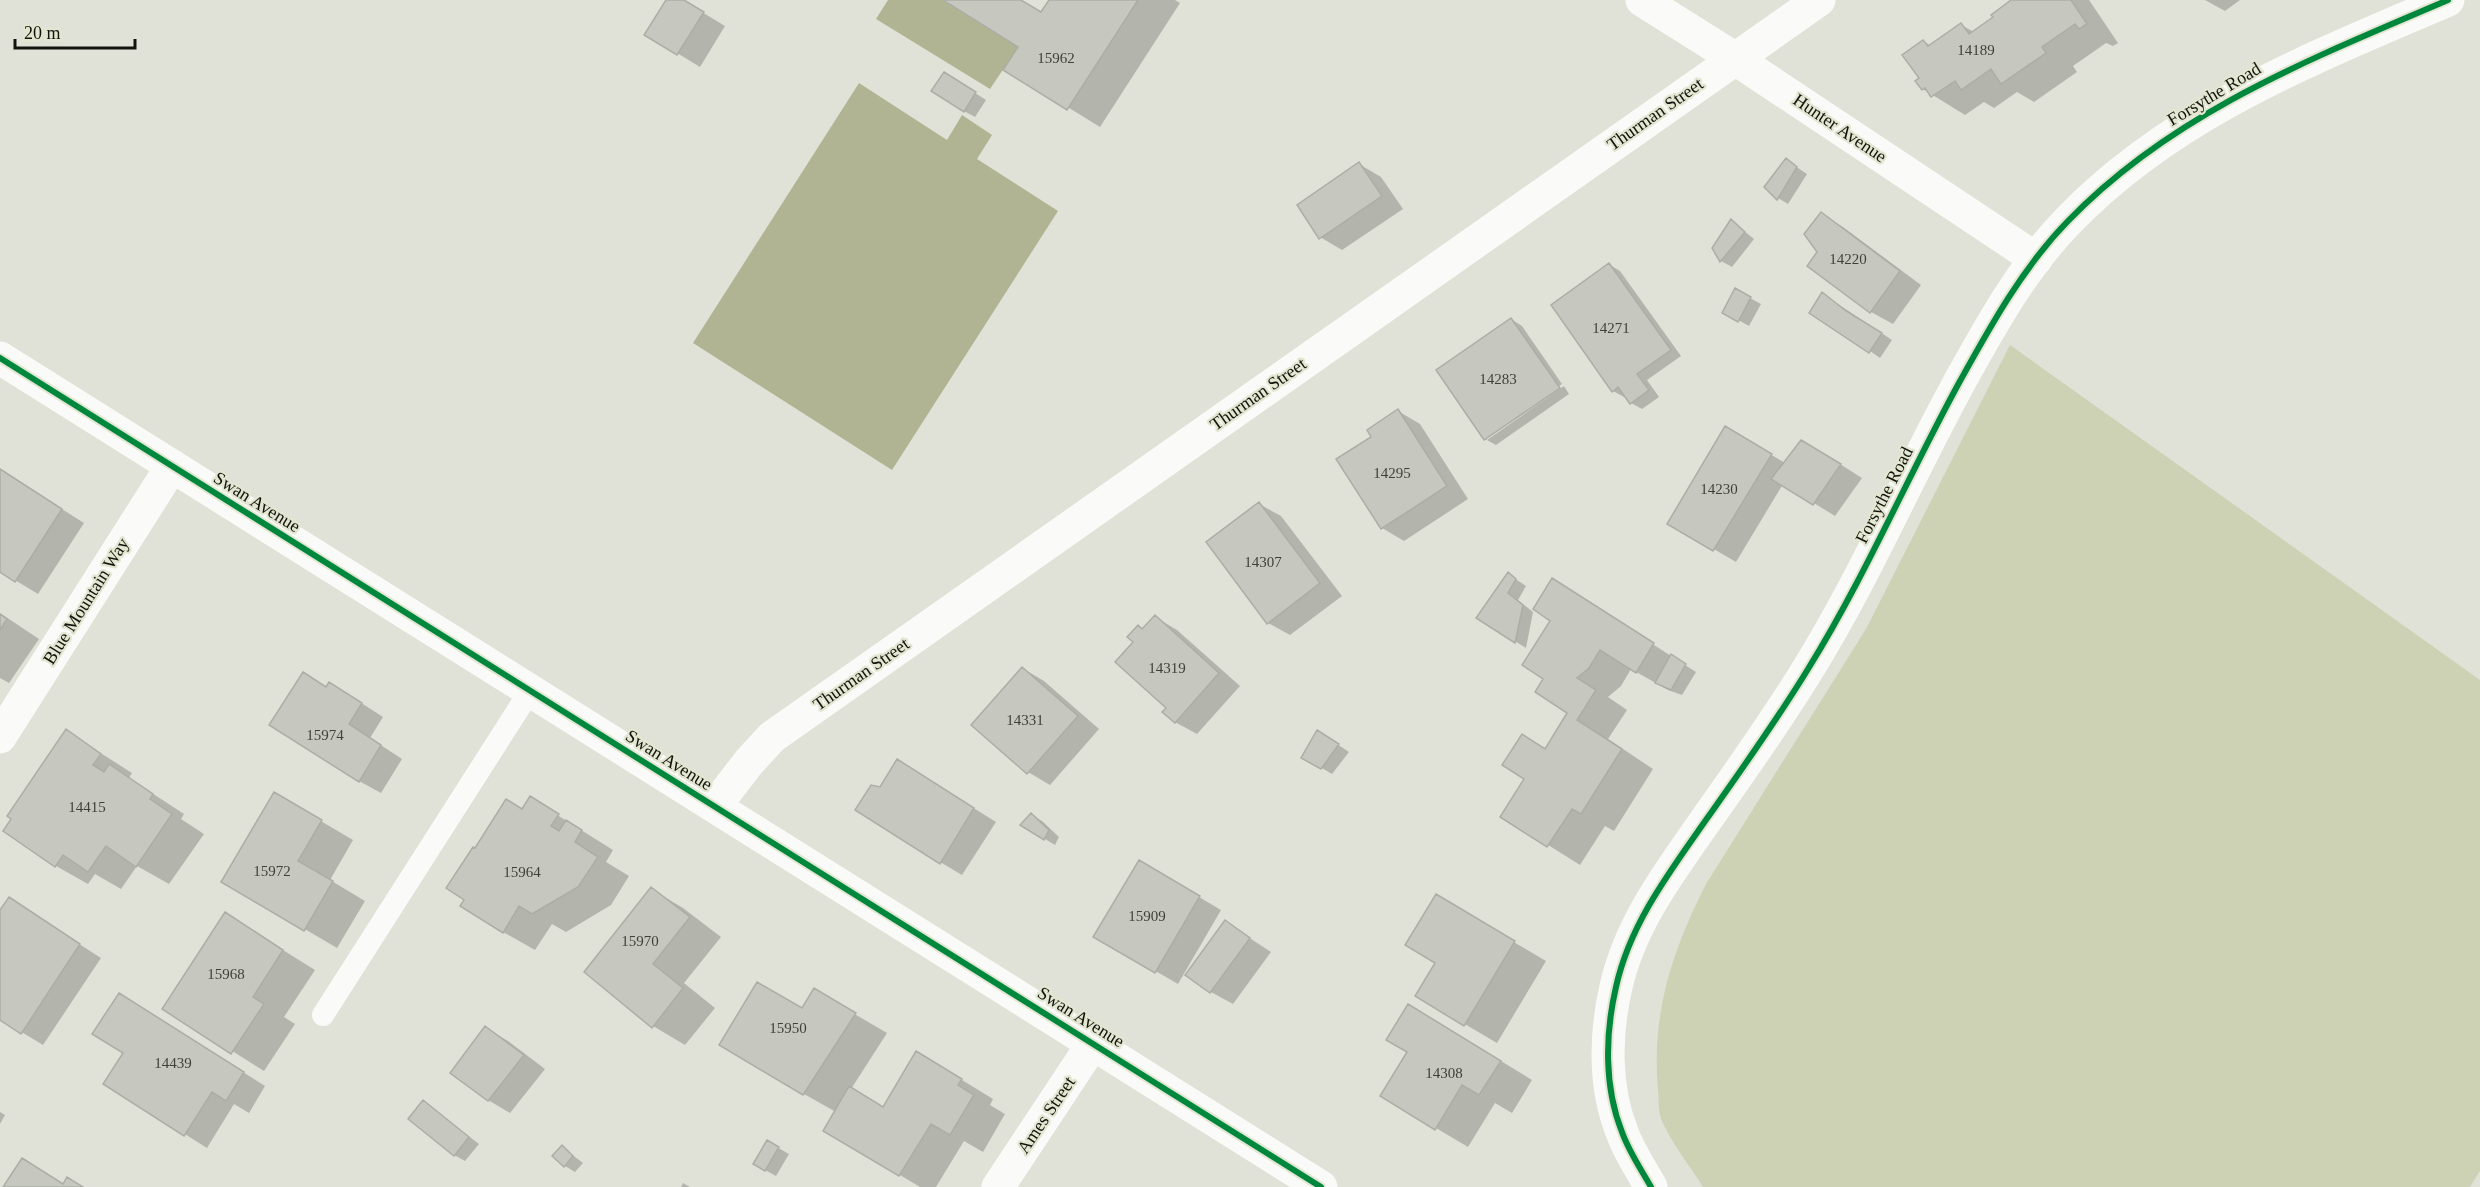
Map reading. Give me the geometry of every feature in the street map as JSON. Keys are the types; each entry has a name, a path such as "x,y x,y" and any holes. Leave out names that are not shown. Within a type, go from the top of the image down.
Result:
{"street":[{"name":"Hunter Avenue","path":"1642,0 1734,58 2036,259"},
{"name":"Thurman Street","path":"715,806 749,762 772,737 1819,0"},
{"name":"Forsythe Road","path":"1651,1187 1622,1132 1610,1081 1608,1034 1612,1008 1616,984 1634,936 1663,881 1809,667 1979,346 2012,293 2068,220 2108,185 2176,133 2279,73 2429,4"},
{"name":"Swan Avenue","path":"0,358 1322,1187"},
{"name":"Blue Mountain Way","path":"0,737 172,466"},
{"name":"Ames Street","path":"998,1187 1094,1042"}],"lane":[{"path":"323,1015 530,691"}],"shaded area":[{"path":"888,0 943,0 1018,47 990,89 876,19"},
{"path":"859,83 947,140 962,115 992,135 977,159 1058,211 892,470 693,343"},
{"path":"2010,345 2480,680 2480,1171 2470,1187 1703,1187 1666,1130 1659,1110 1658,1035 1667,984 1683,934 1706,884 1866,629"}],"building":[{"path":"666,0 684,0 704,12 677,55 644,35"},
{"path":"943,0 1021,0 1041,12 1049,0 1138,0 1067,110 1003,70 1018,47"},
{"path":"2011,0 2071,0 2087,24 2079,29 2075,24 2042,47 2046,53 2001,84 1991,69 1961,90 1955,81 1931,97 1925,88 1922,90 1915,81 1919,78 1902,55 1923,40 1928,46 1961,23 1969,34 1993,17 1991,15"},
{"path":"944,72 976,92 964,112 931,91"},
{"path":"1786,158 1797,167 1777,200 1764,187"},
{"path":"1359,162 1382,196 1319,239 1297,205"},
{"path":"1821,212 1900,271 1870,313 1807,266 1817,252 1804,234"},
{"path":"1731,219 1745,232 1720,262 1712,248"},
{"path":"1609,263 1671,350 1637,374 1649,390 1630,404 1618,387 1612,392 1551,305"},
{"path":"1735,288 1751,297 1738,322 1722,313"},
{"path":"1822,292 1846,311 1882,333 1869,353 1809,313"},
{"path":"1511,318 1560,388 1484,440 1436,370"},
{"path":"1398,409 1447,486 1381,529 1336,459 1371,437 1367,430"},
{"path":"1725,426 1772,454 1713,551 1667,524"},
{"path":"1801,440 1841,464 1813,505 1771,479"},
{"path":"0,469 62,509 15,582 0,572"},
{"path":"1259,502 1320,583 1267,624 1206,542"},
{"path":"1508,572 1516,579 1508,593 1523,605 1515,643 1476,618"},
{"path":"1552,578 1654,643 1636,673 1600,650 1589,668 1577,678 1596,690 1577,720 1622,749 1581,814 1572,809 1547,847 1500,817 1524,779 1502,765 1522,734 1545,749 1567,713 1535,692 1543,679 1522,665 1550,621 1533,609"},
{"path":"0,614 7,619 0,630"},
{"path":"1155,615 1219,673 1175,723 1162,712 1166,708 1115,662 1133,642 1127,637 1138,625 1142,629"},
{"path":"1671,654 1686,664 1671,690 1655,683"},
{"path":"1022,667 1078,716 1027,774 971,725"},
{"path":"303,672 326,687 329,682 362,703 349,724 381,745 359,782 269,725"},
{"path":"66,729 101,754 93,765 104,772 109,764 153,794 150,799 172,814 136,867 106,846 88,872 63,855 55,867 3,831 11,819 7,816"},
{"path":"1317,730 1339,744 1321,769 1301,758"},
{"path":"897,759 974,808 940,864 855,810 871,785 880,787"},
{"path":"274,792 322,820 298,861 333,881 304,931 221,882"},
{"path":"530,796 559,814 551,826 559,831 566,820 582,830 575,842 598,857 578,887 532,914 519,906 503,933 460,906 464,900 446,888 506,799 522,809"},
{"path":"1031,813 1049,830 1044,840 1020,825"},
{"path":"1139,860 1200,896 1155,973 1093,937"},
{"path":"651,887 690,917 653,964 683,988 652,1028 584,972"},
{"path":"1436,894 1515,941 1464,1026 1415,996 1435,963 1405,945"},
{"path":"9,897 80,944 21,1034 0,1020 0,910"},
{"path":"225,912 283,950 253,997 264,1004 231,1054 162,1009"},
{"path":"1225,920 1250,938 1210,993 1185,975"},
{"path":"757,982 802,1008 814,988 856,1013 803,1095 719,1045"},
{"path":"119,993 244,1072 226,1101 212,1092 184,1136 103,1084 123,1053 92,1034"},
{"path":"1408,1004 1501,1061 1479,1095 1462,1085 1435,1130 1380,1096 1407,1052 1386,1040"},
{"path":"485,1026 524,1055 488,1101 450,1073"},
{"path":"916,1051 962,1079 958,1085 974,1095 950,1135 931,1124 899,1176 823,1131 849,1086 883,1107"},
{"path":"423,1100 469,1137 454,1156 408,1119"},
{"path":"767,1140 779,1147 765,1171 753,1164"},
{"path":"562,1145 573,1156 564,1167 552,1156"},
{"path":"22,1158 63,1184 67,1177 83,1187 3,1187"}],"cycle path":[{"path":"1651,1187 1622,1132 1609,1079 1608,1042 1612,1005 1622,963 1642,919 1666,877 1772,726 1829,634 1960,381 2022,277 2068,221 2109,183 2153,149 2199,118 2296,67 2448,0"},
{"path":"0,358 1321,1187"}]}
